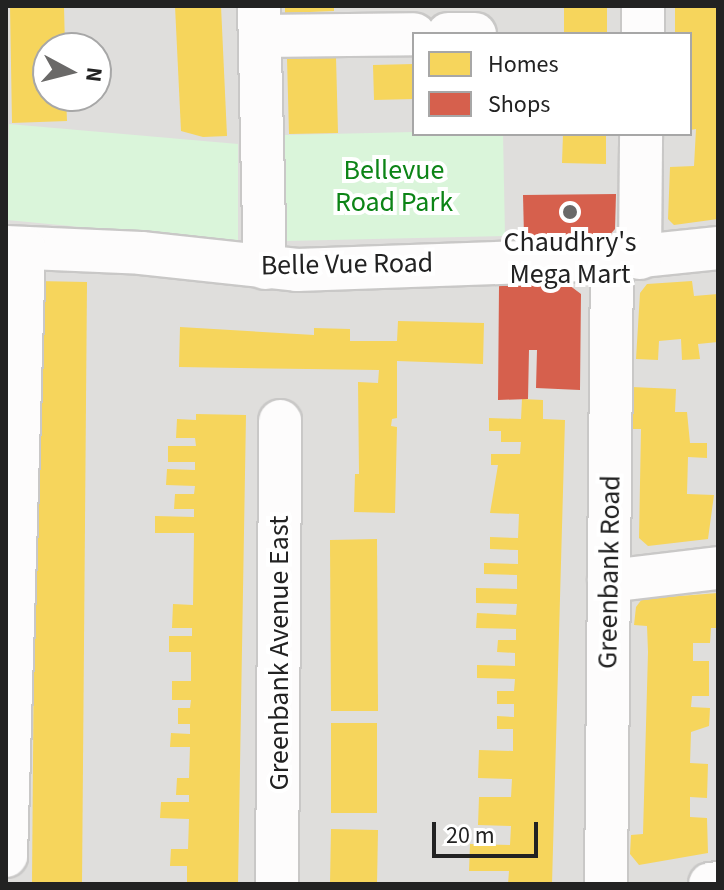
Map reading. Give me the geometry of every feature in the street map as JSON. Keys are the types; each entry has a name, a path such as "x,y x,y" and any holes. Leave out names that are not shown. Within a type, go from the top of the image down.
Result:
{"street":[{"path":"643,6 643,32"},
{"path":"265,268 260,21 412,34"},
{"name":"Greenbank Road","path":"606,884 609,581 626,258 641,136"},
{"path":"6,856 15,247"},
{"name":"Belle Vue Road","path":"15,247 141,253 265,268 626,258 718,248"},
{"name":"Greenbank Avenue East","path":"277,884 280,421"},
{"path":"609,581 718,568"},
{"path":"710,884 718,883"}],"shaded area":[{"path":"6,6 718,6 718,884 6,884"}],"green space":[{"path":"9,124 238,144 238,242 7,220"},
{"name":"Bellevue Road Park","path":"412,132 412,136 503,136 505,236 286,241 283,135"}],"building: Homes":[{"path":"10,6 64,6 65,32 32,32 32,112 67,112 67,121 12,123"},
{"path":"175,6 221,6 227,136 203,137 181,131"},
{"path":"285,6 334,6 334,11 285,13"},
{"path":"564,6 607,6 607,32 564,32"},
{"path":"675,6 718,6 718,219 674,225 668,219 670,167 694,166 696,129 692,130 692,32 675,32"},
{"path":"336,57 338,133 289,134 287,58"},
{"path":"412,64 412,99 374,100 373,65"},
{"path":"563,136 606,136 606,164 562,163"},
{"path":"37,281 87,282 82,884 32,884"},
{"path":"692,281 694,296 718,294 718,342 698,344 700,359 682,360 681,339 659,341 658,360 636,359 640,293 647,284"},
{"path":"398,321 484,323 483,364 397,361 397,418 392,419 391,426 397,427 395,513 354,512 355,474 359,474 358,382 378,383 379,370 179,367 180,327 314,335 314,328 350,329 350,341 397,341"},
{"path":"632,387 676,389 675,412 687,412 690,443 707,443 707,458 688,457 687,494 714,495 708,539 648,546 639,538 641,429 630,429"},
{"path":"522,399 543,400 543,419 565,420 552,884 508,884 509,871 469,871 470,844 510,845 511,826 478,825 479,797 511,797 512,779 478,778 479,750 513,751 513,729 497,729 497,716 514,717 514,704 497,704 497,691 514,691 515,679 477,678 477,665 515,666 515,653 497,652 498,640 516,640 516,629 476,628 477,613 516,615 517,604 476,603 476,588 517,589 517,575 484,574 484,563 518,564 518,550 490,549 490,537 518,538 519,514 490,513 498,465 491,465 491,454 520,454 521,442 501,442 501,431 489,431 489,418 521,419"},
{"path":"196,414 246,415 238,884 187,884 187,866 170,866 171,849 188,849 189,819 160,818 161,802 189,802 189,795 176,795 177,778 189,778 190,747 170,747 171,733 190,734 190,724 178,724 178,708 190,708 191,700 172,700 172,681 191,681 191,652 169,652 169,636 192,636 192,628 172,628 173,604 193,605 194,533 155,533 155,516 194,517 194,509 174,509 175,494 194,494 195,486 166,485 167,469 195,470 195,462 168,462 168,446 196,446 195,438 176,438 177,419 196,420"},
{"path":"377,539 378,711 331,711 330,540"},
{"path":"718,593 718,628 711,628 710,643 693,643 693,661 709,661 709,696 692,696 691,707 710,708 709,726 691,732 690,763 708,764 707,798 690,797 690,817 707,818 708,853 639,865 630,854 631,835 643,834 648,652 647,626 634,625 636,607 642,599"},
{"path":"331,723 377,723 377,813 331,813"},
{"path":"331,829 378,830 377,884 330,884"}],"building: Shops":[{"name":"Chaudhry's Mega Mart","path":"616,194 615,229 608,237 524,236 523,195"},
{"path":"569,285 581,294 580,390 536,388 537,350 529,350 528,399 498,400 499,286"}],"place":[{"name":"Chaudhry's Mega Mart","path":"570,212"}]}
